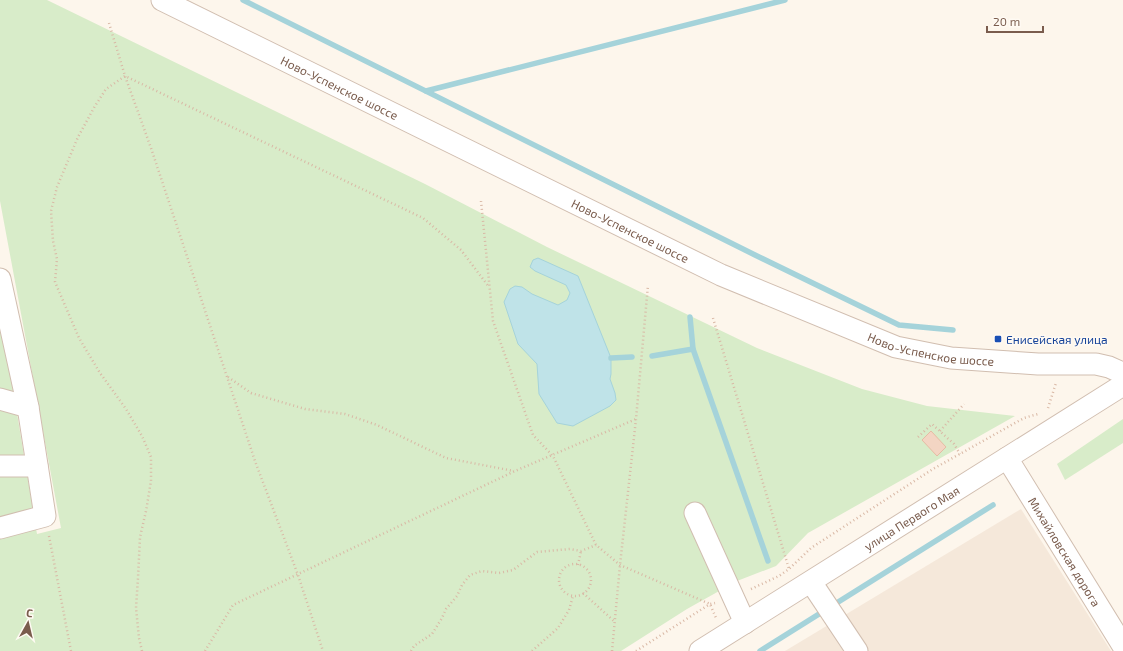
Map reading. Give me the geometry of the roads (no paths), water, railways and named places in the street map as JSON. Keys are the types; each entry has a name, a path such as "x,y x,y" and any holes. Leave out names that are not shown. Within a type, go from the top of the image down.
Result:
{"street":[{"name":"Ново-Успенское шоссе","path":"162,0 721,275 896,347 951,358 1038,364 1096,364 1109,367 1120,372 1123,377"},
{"path":"0,279 28,407 45,516 0,528"},
{"name":"улица Первого Мая","path":"700,651 1123,385"},
{"path":"0,399 28,407"},
{"name":"Михайловская дорога","path":"1006,458 1123,646"},
{"path":"0,466 37,466"},
{"path":"695,514 745,623"},
{"path":"811,582 858,651"}],"water":[{"path":"538,258 578,276 611,358 610,379 616,400 610,406 573,426 557,423 539,394 537,364 518,344 504,302 510,289 515,286 522,287 532,294 558,305 567,300 570,293 566,285 535,271 530,267 533,260"}],"waterway":[{"path":"243,0 755,255 899,325 953,330"},
{"path":"426,91 785,0"},
{"path":"690,317 693,349"},
{"path":"652,356 693,349 768,561"},
{"path":"611,358 632,357"},
{"path":"760,651 993,505"}],"place":[{"name":"Енисейская улица","path":"998,339"}]}
